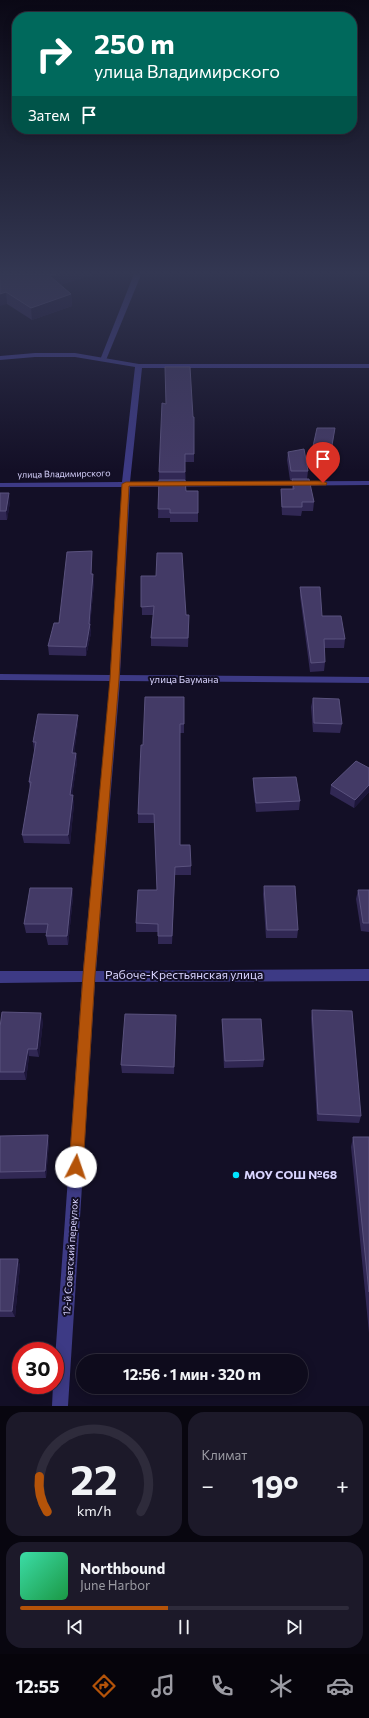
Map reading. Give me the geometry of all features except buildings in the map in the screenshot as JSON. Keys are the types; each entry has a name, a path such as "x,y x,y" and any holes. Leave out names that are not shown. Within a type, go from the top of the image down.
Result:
{"street":[{"path":"104,360 112,340"},
{"path":"0,358 35,355 67,355 139,366 369,366"},
{"name":"12-й Советский переулок","path":"60,1406 89,975 115,679 126,484 139,366"},
{"name":"улица Владимирского","path":"0,485 369,483"},
{"name":"улица Баумана","path":"0,677 369,680"},
{"name":"Рабоче-Крестьянская улица","path":"0,976 369,975"}],"place":[{"name":"МОУ СОШ №68","path":"236,1175"}],"route":[{"path":"76,1167 89,975 115,679 126,484 323,483"}]}
